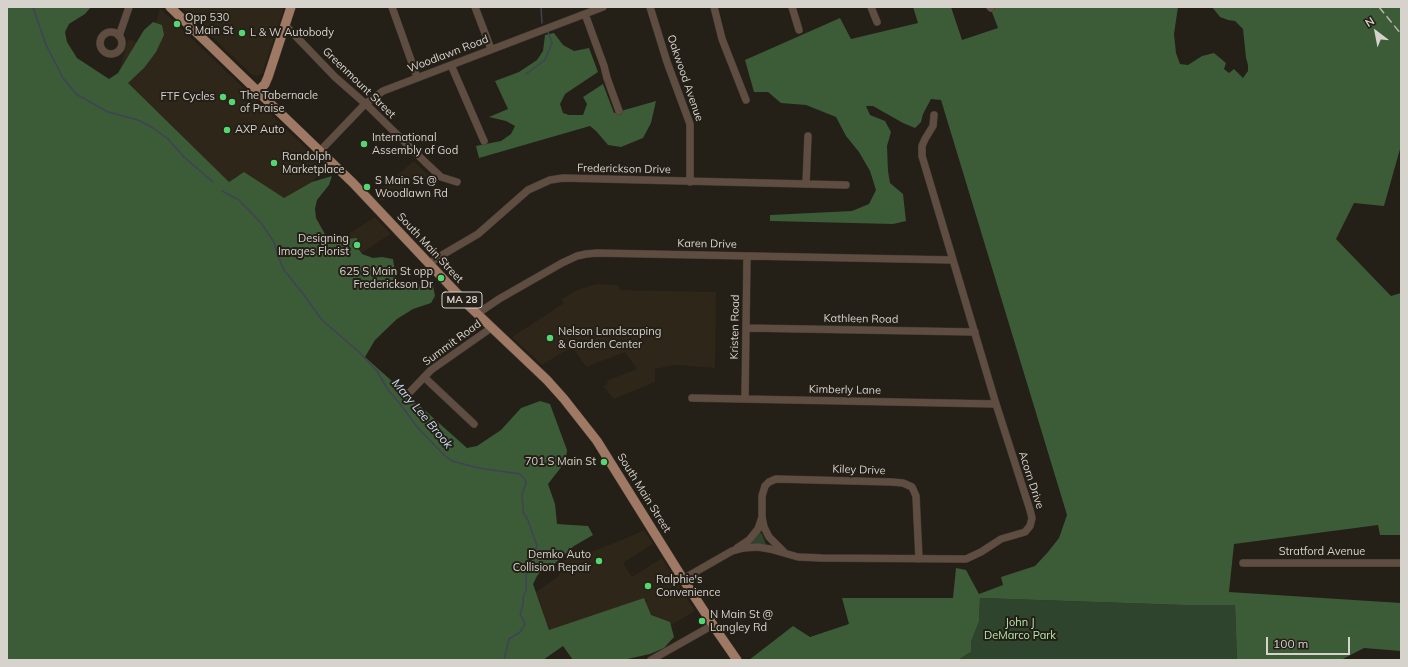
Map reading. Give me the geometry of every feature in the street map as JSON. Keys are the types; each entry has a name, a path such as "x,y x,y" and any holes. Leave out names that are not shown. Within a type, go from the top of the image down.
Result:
{"main road":[{"name":"South Main Street","path":"170,7 372,202 477,314 547,380 580,418 621,478 713,626"},
{"path":"258,91 265,84 268,77 291,7"},
{"name":"MA 28","path":"713,626 737,660"}],"street":[{"path":"119,36 129,7"},
{"path":"392,7 417,77"},
{"path":"475,7 491,49"},
{"path":"581,7 604,66 619,111"},
{"name":"Woodlawn Road","path":"320,151 365,104 383,91 603,7"},
{"name":"Oakwood Avenue","path":"650,7 670,69 689,118 691,129 690,182"},
{"path":"714,7 722,39 746,100"},
{"path":"792,7 799,30"},
{"path":"871,7 877,22"},
{"name":"Greenmount Street","path":"285,25 335,77 441,177 457,182"},
{"path":"451,64 484,141"},
{"name":"Acorn Drive","path":"683,579 732,551 742,548 758,547 798,557 966,559 981,552 1001,539 1025,532 1030,526 1032,518 1030,510 996,404 922,156 924,139 933,126 934,115"},
{"path":"806,184 808,136"},
{"name":"Frederickson Drive","path":"429,264 478,234 528,190 550,180 563,178 846,185"},
{"name":"Karen Drive","path":"477,314 499,299 562,263 577,256 586,254 953,260"},
{"name":"Kristen Road","path":"745,398 747,256"},
{"name":"Summit Road","path":"408,394 435,367 491,328"},
{"name":"Kathleen Road","path":"746,328 975,332"},
{"path":"424,377 474,424"},
{"name":"Kimberly Lane","path":"692,398 996,404"},
{"name":"Kiley Drive","path":"786,553 769,537 764,527 762,517 762,496 765,486 776,479 903,483 912,488 916,496 919,559"},
{"name":"Kiley Drive","path":"732,551 749,540 758,529 762,517"},
{"name":"Stratford Avenue","path":"1243,563 1401,563"},
{"path":"651,660 713,626"}],"shaded area":[{"path":"181,7 284,8 262,74 257,76 251,74"},
{"path":"160,8 326,167 280,218 236,176 220,193 110,105 128,39 149,46"},
{"path":"414,161 430,177 381,201 374,194"},
{"path":"375,217 391,234 318,281 304,262"},
{"path":"597,284 618,285 620,290 716,292 715,368 675,365 655,369 655,382 614,399 603,386 608,384 606,381 637,369 625,352 586,367 573,348 565,351 542,365 512,337 564,303 561,299 580,289"},
{"path":"644,530 653,544 623,563 632,577 662,558 695,611 656,634 637,607 647,602 647,600 550,633 536,592 559,576 558,575 564,570 560,564 566,559 567,556 574,551 578,553 585,551 586,554"}],"green space":[{"path":"7,7 91,7 85,14 69,24 65,32 67,42 77,58 109,79 118,73 144,30 153,22 162,25 164,35 156,52 144,68 128,83 229,182 244,172 284,198 312,182 332,176 329,185 317,200 315,209 316,218 326,236 336,240 357,238 357,247 362,254 373,258 382,257 393,259 396,279 403,286 413,288 423,285 433,286 435,296 431,303 413,309 397,319 375,340 365,357 467,448 477,446 501,430 521,408 540,401 550,404 567,450 566,461 548,484 555,504 557,524 588,526 593,535 574,546 551,567 543,569 533,584 549,630 644,598 651,615 670,622 674,637 664,648 650,654 623,660 573,660 563,646 543,660 7,660"},
{"path":"913,7 951,7 962,40 998,28 990,7 1178,7 1174,34 1176,53 1180,64 1188,65 1202,56 1214,53 1226,63 1224,69 1229,73 1234,69 1243,78 1248,71 1248,65 1243,29 1235,21 1220,17 1212,7 1401,7 1401,150 1400,149 1384,206 1354,203 1336,239 1391,296 1401,293 1401,535 1380,535 1378,525 1234,544 1229,592 1401,603 1401,651 1364,648 1341,660 1237,660 1235,605 1184,605 980,598 979,622 971,642 971,652 958,660 749,660 793,626 810,637 849,624 842,598 953,598 956,568 966,570 979,594 1003,585 1001,577 1035,566 1048,552 1059,538 1067,515 941,100 931,99 923,114 921,122 915,128 873,106 866,106 870,115 885,121 891,132 887,146 890,183 903,194 906,221 893,224 770,221 770,215 852,211 869,204 876,190 870,171 859,152 846,136 836,117 806,105 781,103 768,92 754,92 745,60 840,18 851,39 918,23"},
{"path":"554,33 563,45 574,51 589,48 598,72 565,94 560,104 563,113 569,115 583,115 587,104 583,97 603,84 614,113 656,101 651,123 643,138 621,147 608,145 590,126 479,158 476,146 501,141 511,134 515,126 506,121 489,117 508,109 495,81 519,72 537,60 543,51 545,35"},
{"path":"759,532 762,534 766,544 751,544 750,543"},
{"name":"John J DeMarco Park","path":"980,598 1184,605 1235,605 1237,660 958,660 971,652 971,642 979,622"}],"waterway":[{"name":"Mary Lee Brook","path":"33,7 46,45 63,78 76,94 108,112 138,120 153,128 168,139 184,157 213,182"},
{"path":"541,7 542,23"},
{"path":"526,74 545,60 552,43 548,32"},
{"name":"Mary Lee Brook","path":"222,191 239,200 261,223 274,242 284,270 322,320 359,352 377,371 388,390 417,427 444,455 452,461 479,468 520,474 525,479 526,483 522,494 523,512 528,520 537,546 526,575 526,591 523,597 523,605 520,614 525,624 520,632 509,639 504,660"}],"railway":[{"path":"1379,7 1401,34"}],"place":[{"name":"Opp 530 S Main St","path":"177,24"},
{"name":"L & W Autobody","path":"242,33"},
{"name":"FTF Cycles","path":"223,97"},
{"name":"The Tabernacle of Praise","path":"232,102"},
{"name":"AXP Auto","path":"227,130"},
{"name":"International Assembly of God","path":"364,144"},
{"name":"Randolph Marketplace","path":"274,163"},
{"name":"S Main St @ Woodlawn Rd","path":"367,187"},
{"name":"Designing Images Florist","path":"357,245"},
{"name":"625 S Main St opp Frederickson Dr","path":"441,278"},
{"name":"Nelson Landscaping & Garden Center","path":"550,338"},
{"name":"701 S Main St","path":"604,462"},
{"name":"Demko Auto Collision Repair","path":"599,561"},
{"name":"Ralphie's Convenience","path":"648,586"},
{"name":"N Main St @ Langley Rd","path":"702,621"}]}
